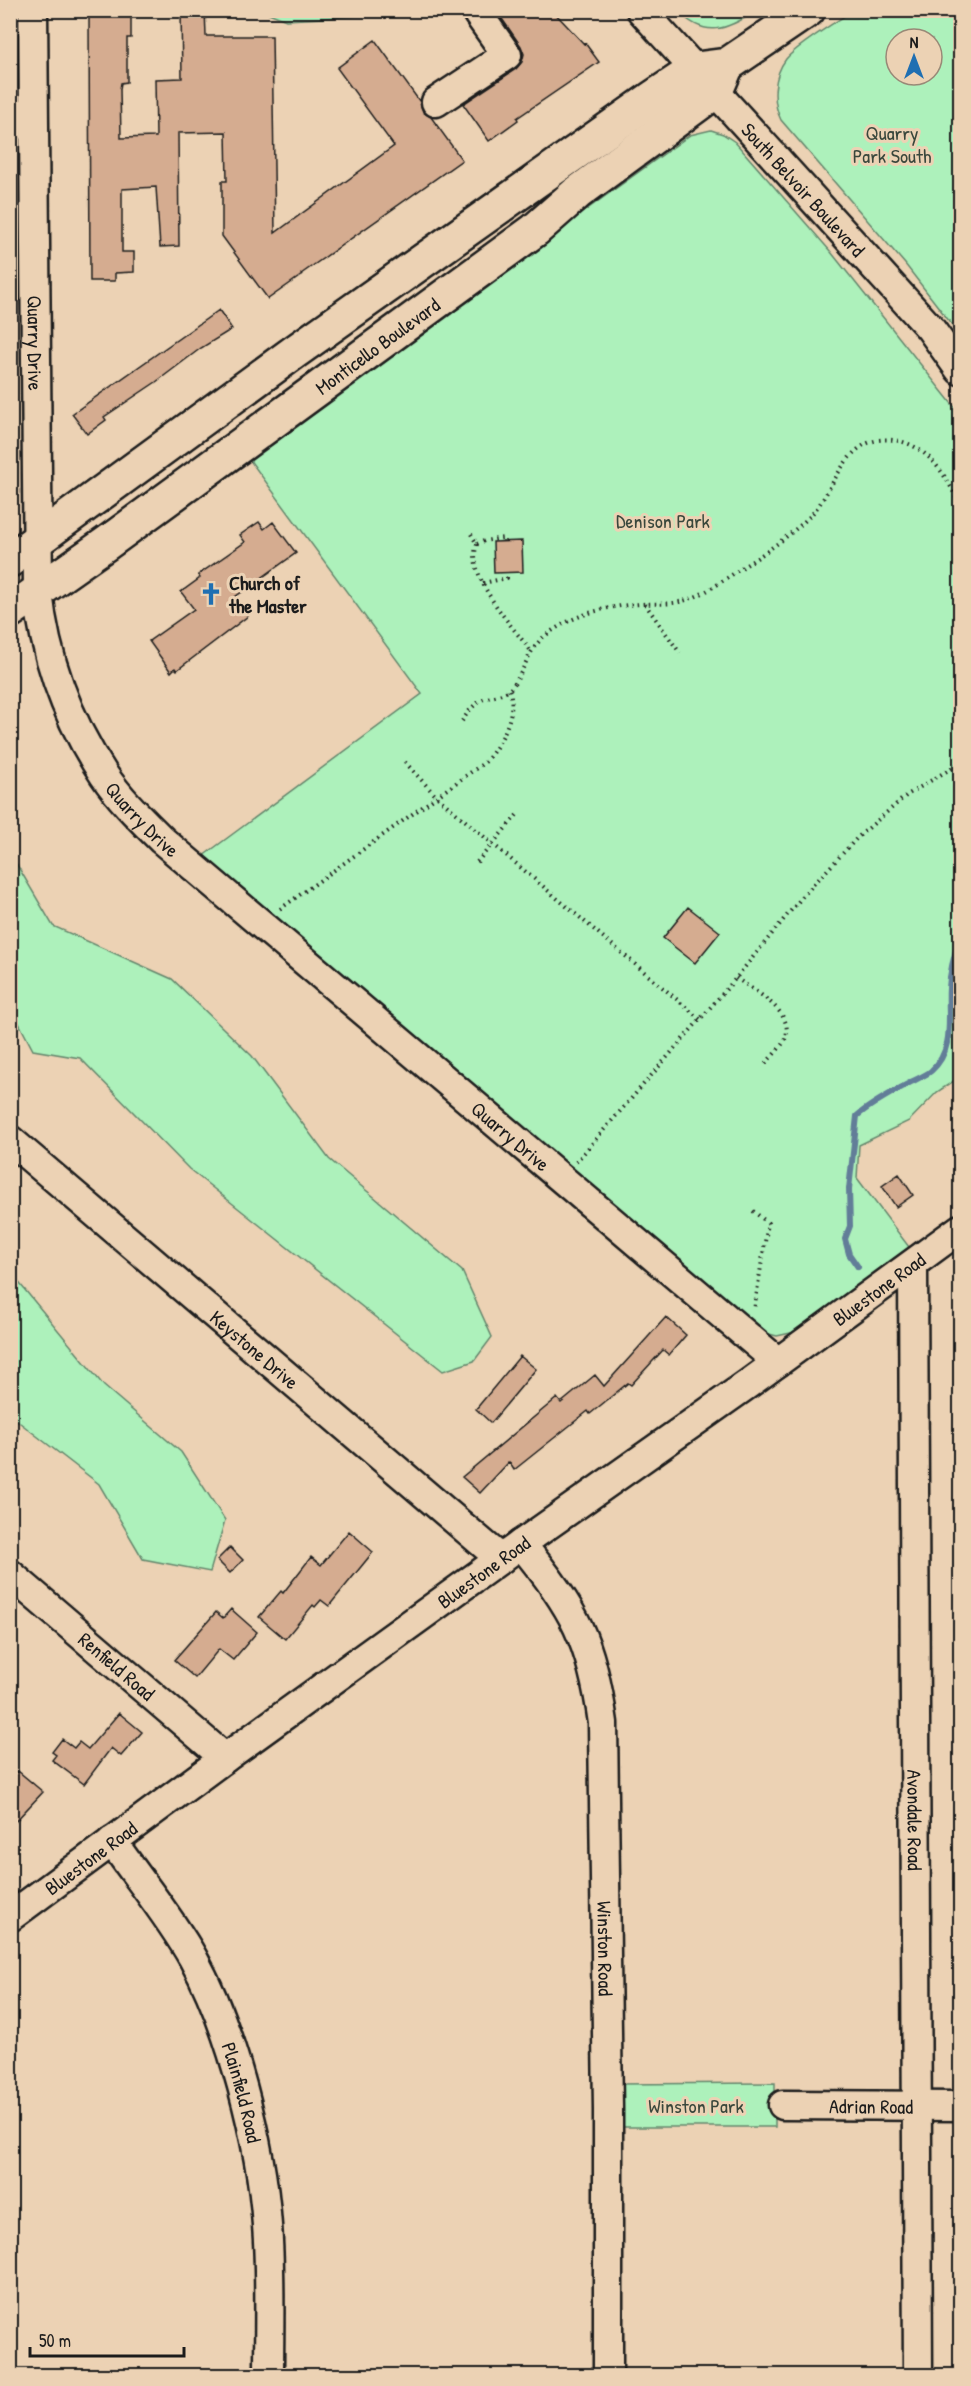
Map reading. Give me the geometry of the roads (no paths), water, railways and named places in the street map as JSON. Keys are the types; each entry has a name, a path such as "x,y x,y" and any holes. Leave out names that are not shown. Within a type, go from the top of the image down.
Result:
{"main road":[{"name":"Monticello Boulevard","path":"10,560 293,353 808,10"},
{"name":"Monticello Boulevard","path":"10,611 535,230 713,75"}],"street":[{"name":"Quarry Drive","path":"33,10 38,592 46,645 58,686 74,723 105,777 162,840 778,1362"},
{"name":"South Belvoir Boulevard","path":"641,10 713,75 930,328 960,370"},
{"path":"436,102 507,55 478,14"},
{"name":"Keystone Drive","path":"10,1140 511,1552"},
{"name":"Bluestone Road","path":"10,1917 225,1758 960,1229"},
{"name":"Avondale Road","path":"912,1265 918,2376"},
{"name":"Winston Road","path":"511,1552 555,1585 573,1614 588,1649 597,1682 603,1724 608,2110 608,2376"},
{"name":"Renfield Road","path":"10,1574 225,1758"},
{"name":"Plainfield Road","path":"112,1841 192,1957 213,2000 229,2047 247,2109 263,2188 270,2271 269,2376"},
{"name":"Adrian Road","path":"783,2105 960,2106"}],"waterway":[{"path":"858,1267 849,1254 845,1239 850,1226 849,1189 857,1116 883,1098 929,1072 939,1062 944,1053 949,1032 950,975 960,939"}],"place":[{"name":"Church of the Master","path":"211,594"}],"park label":[{"name":"Quarry Park South","path":"892,144"},
{"name":"Denison Park","path":"663,520"},
{"name":"Winston Park","path":"696,2105"}]}
